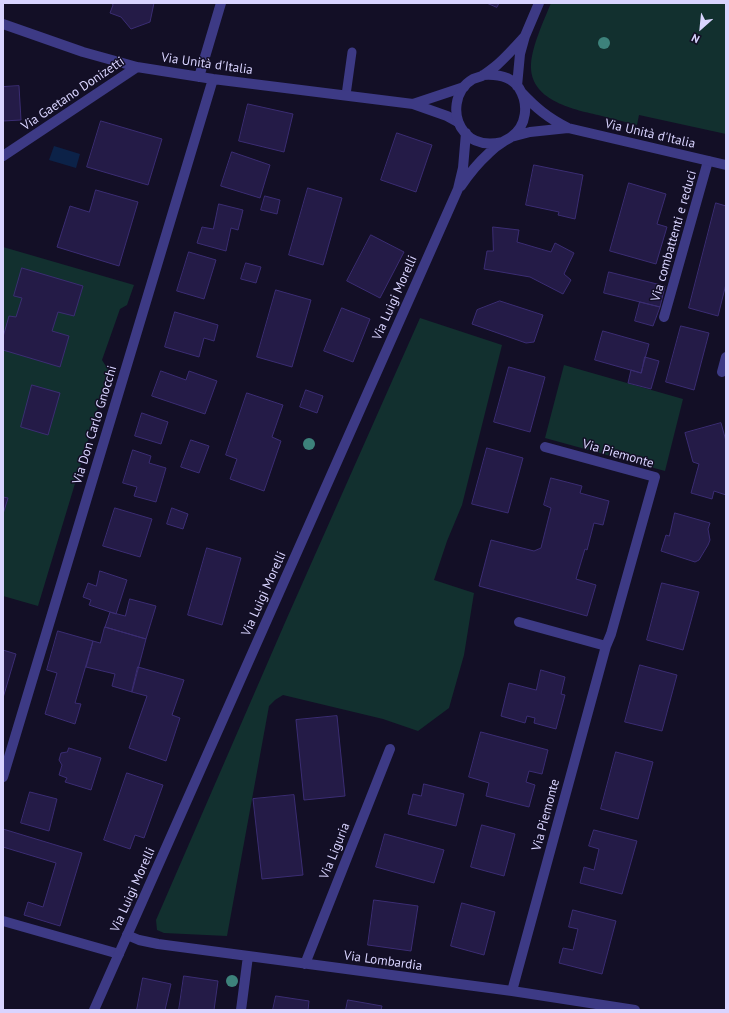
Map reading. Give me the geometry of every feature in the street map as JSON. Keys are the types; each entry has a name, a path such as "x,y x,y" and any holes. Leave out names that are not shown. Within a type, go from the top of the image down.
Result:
{"street":[{"path":"199,77 221,3"},
{"name":"Via Luigi Morelli","path":"458,189 473,169 518,130 523,121 526,112 525,101 519,89 520,54 525,36 539,3"},
{"name":"Via Unità d'Italia","path":"3,24 83,52 137,67 213,79 413,104 447,116 458,122"},
{"name":"Via Luigi Morelli","path":"464,87 473,79 483,75 497,65 525,36"},
{"name":"Via Gaetano Donizetti","path":"3,156 137,67"},
{"path":"483,75 495,74 506,78 519,89"},
{"name":"Via Don Carlo Gnocchi","path":"3,777 213,79"},
{"path":"464,87 458,96 456,108 458,122 466,134 482,143 492,144 507,140"},
{"name":"Via Unità d'Italia","path":"413,104 464,87"},
{"name":"Via Unità d'Italia","path":"519,89 538,110 552,120 568,128 726,165"},
{"name":"Via Unità d'Italia","path":"507,140 530,132 568,128"},
{"name":"Via Luigi Morelli","path":"94,1010 458,189 463,168 466,134"},
{"name":"Via combattenti e reduci","path":"664,317 708,161"},
{"path":"722,372 726,357"},
{"name":"Via Piemonte","path":"512,991 606,646 611,634 655,477 544,447"},
{"path":"519,622 606,646"},
{"name":"Via Liguria","path":"305,964 390,749"},
{"path":"3,921 119,954"},
{"name":"Via Lombardia","path":"128,935 139,940 158,944 512,991 600,1007 635,1010"},
{"path":"240,1010 248,956"}],"lane":[{"path":"346,95 352,52"}],"green space":[{"path":"551,3 726,3 726,134 639,115 637,125 576,110 554,101 544,94 537,86 532,76 531,64 536,41"},
{"path":"3,247 134,285 127,305 120,309 102,360 109,371 38,606 3,596"},
{"path":"420,318 502,345 462,505 447,541 434,580 474,593 464,655 449,708 418,731 383,719 283,695 275,700 269,706 227,936 164,933 157,930 156,920 287,618"},
{"path":"564,365 683,399 665,471 545,438"}],"water":[{"path":"54,146 80,154 76,168 49,160"}],"building":[{"path":"111,3 154,3 150,22 131,29 121,17 110,13 113,5"},
{"path":"487,3 499,3 497,7"},
{"path":"19,86 21,120 3,121 3,87"},
{"path":"248,104 293,114 284,152 239,141"},
{"path":"101,121 162,139 148,185 87,167"},
{"path":"397,133 432,145 416,192 381,180"},
{"path":"232,152 270,165 260,198 221,186"},
{"path":"534,165 583,175 575,219 558,215 559,212 526,205"},
{"path":"629,183 666,194 657,224 667,227 656,264 610,251"},
{"path":"308,188 342,198 323,265 289,255"},
{"path":"96,190 138,202 119,266 57,247 70,206 89,212"},
{"path":"265,196 280,200 277,214 261,210"},
{"path":"716,203 726,206 726,284 718,316 689,308"},
{"path":"219,204 243,210 238,230 231,228 226,251 197,243 202,227 213,229"},
{"path":"493,227 519,230 517,242 551,252 555,243 574,253 564,274 571,280 563,294 530,277 484,269 487,251 493,251"},
{"path":"371,235 404,252 380,298 347,281"},
{"path":"189,252 216,260 204,299 177,291"},
{"path":"246,263 261,267 256,283 241,279"},
{"path":"22,268 83,286 74,316 58,312 52,331 69,336 60,367 3,350 3,337 9,316 16,317 22,298 14,296"},
{"path":"609,272 665,286 660,307 604,293"},
{"path":"276,290 311,300 292,367 257,357"},
{"path":"500,301 543,315 534,342 526,343 472,324 477,310"},
{"path":"640,302 660,307 653,326 635,321"},
{"path":"342,308 370,319 353,362 324,351"},
{"path":"175,312 218,325 214,341 204,338 199,357 165,347"},
{"path":"681,326 709,333 694,390 666,382"},
{"path":"603,331 649,344 641,373 595,360"},
{"path":"645,357 659,361 651,389 628,383 631,370 641,373"},
{"path":"509,367 545,377 530,432 494,422"},
{"path":"161,371 186,380 189,371 217,381 205,414 152,396"},
{"path":"32,385 60,393 48,435 21,427"},
{"path":"306,390 323,396 317,413 300,407"},
{"path":"247,393 283,405 272,437 281,441 264,491 230,479 237,459 226,455"},
{"path":"142,413 168,422 161,444 135,436"},
{"path":"721,423 726,441 726,495 714,491 712,499 691,493 699,464 693,462 685,433"},
{"path":"191,440 209,446 199,473 181,467"},
{"path":"487,448 523,458 508,513 472,504"},
{"path":"133,450 151,456 149,463 166,468 156,502 134,496 137,487 123,483"},
{"path":"551,478 582,486 580,493 609,501 603,525 594,523 587,550 585,549 576,579 596,585 587,616 479,586 491,540 534,551 541,548 551,508 544,505"},
{"path":"3,497 8,498 3,514"},
{"path":"115,508 152,519 140,557 103,546"},
{"path":"172,508 188,514 183,529 167,524"},
{"path":"675,513 710,523 708,529 710,540 699,560 695,562 661,551 666,535 669,536"},
{"path":"207,548 241,558 222,625 188,615"},
{"path":"100,571 127,580 116,614 89,605 91,600 83,597 88,583 96,586"},
{"path":"662,583 699,592 683,650 647,640"},
{"path":"130,599 156,606 146,639 105,627 110,612 125,616"},
{"path":"105,627 146,639 132,692 112,686 115,674 86,667 93,641 100,643"},
{"path":"58,631 93,641 75,703 81,704 75,724 45,714 57,673 47,670"},
{"path":"3,650 16,654 3,698"},
{"path":"640,665 677,675 662,731 625,722"},
{"path":"138,667 184,680 172,715 180,718 166,761 129,748 147,696 132,692"},
{"path":"541,670 565,677 561,694 565,695 556,729 534,723 535,718 527,716 525,723 501,716 509,683 536,690"},
{"path":"337,716 345,796 304,800 296,720"},
{"path":"481,732 548,750 542,774 529,771 526,782 535,785 529,807 486,796 489,783 469,777"},
{"path":"69,748 101,758 91,790 65,782 67,778 59,775 62,765 59,760 61,753 67,752"},
{"path":"616,752 653,762 638,819 601,809"},
{"path":"127,773 163,785 144,838 135,835 130,849 104,840"},
{"path":"424,784 464,794 456,826 408,814 413,794 421,796"},
{"path":"30,792 57,799 49,831 21,823"},
{"path":"294,795 303,875 262,879 253,799"},
{"path":"482,825 515,834 504,876 471,867"},
{"path":"3,829 82,853 60,926 24,915 28,902 43,907 56,863 3,847"},
{"path":"594,830 637,841 622,894 580,883 584,867 594,870 599,849 589,846"},
{"path":"385,834 444,850 434,883 376,867"},
{"path":"374,900 418,906 411,951 368,945"},
{"path":"462,903 495,912 484,955 451,946"},
{"path":"573,910 616,921 602,974 559,963 563,948 573,950 578,929 569,927"},
{"path":"184,976 218,981 214,1010 179,1010"},
{"path":"143,978 171,984 165,1010 137,1010"},
{"path":"276,996 309,1001 308,1010 273,1010"},
{"path":"348,1000 382,1006 381,1010 346,1010"}]}
